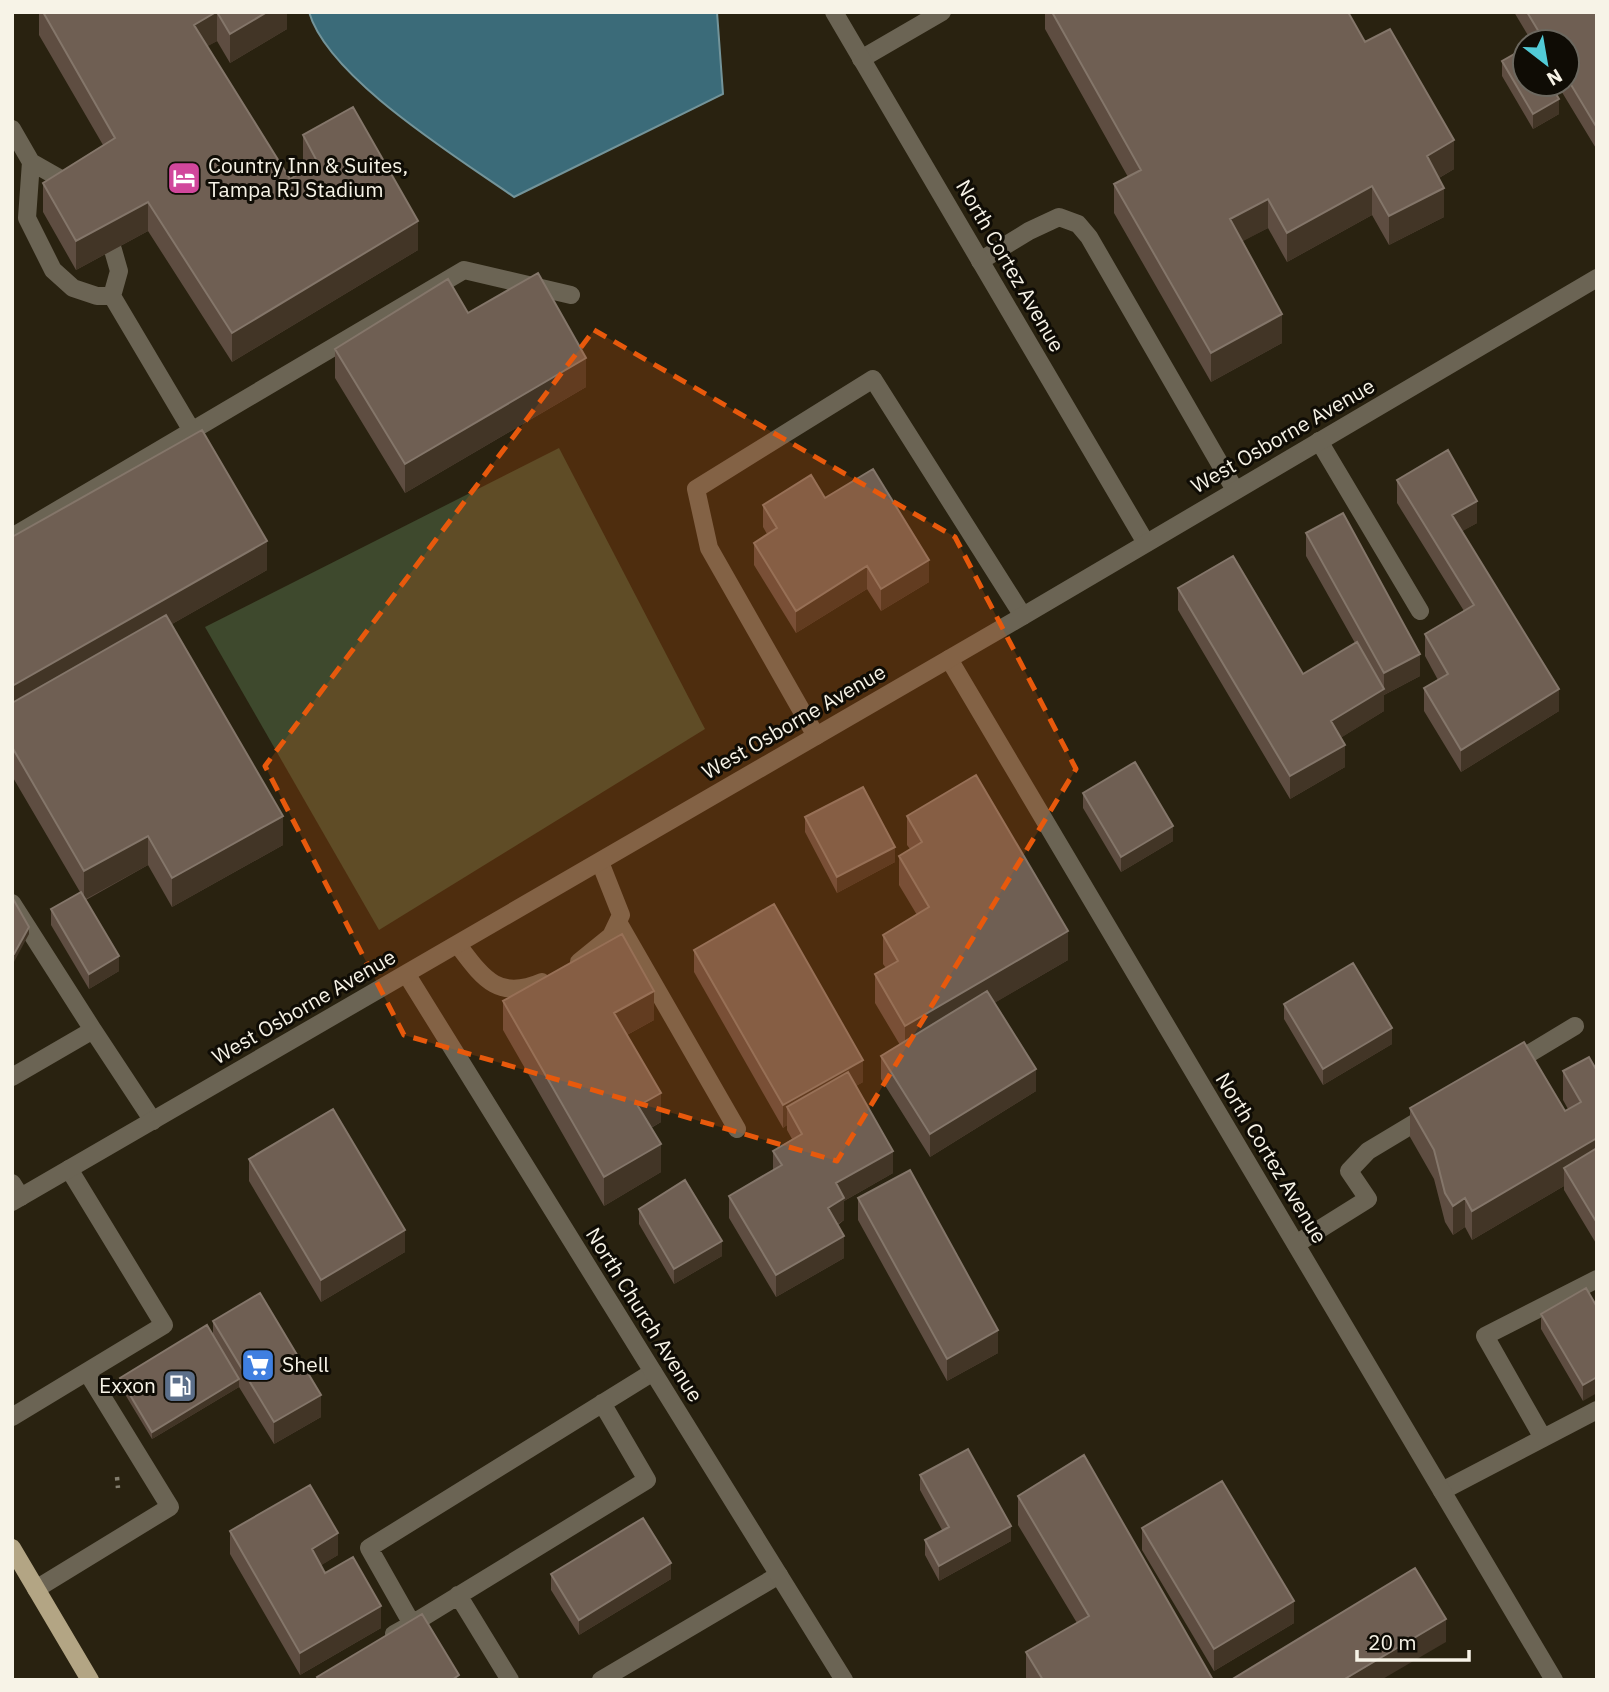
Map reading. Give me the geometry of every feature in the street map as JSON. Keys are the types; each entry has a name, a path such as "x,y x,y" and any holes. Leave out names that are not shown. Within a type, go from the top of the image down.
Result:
{"main road":[{"path":"12,1548 90,1680"}],"street":[{"name":"North Cortez Avenue","path":"834,12 1146,543"},
{"path":"861,59 942,12"},
{"path":"12,129 30,162 27,218 53,270 73,288 97,296 112,296"},
{"path":"30,162 54,173 78,189"},
{"path":"980,261 1029,231 1059,217 1078,224 1089,237 1235,490"},
{"path":"113,250 119,271 112,296 192,431"},
{"path":"12,537 464,270 571,295"},
{"name":"West Osborne Avenue","path":"15,1194 69,1169 407,975 1597,278"},
{"path":"816,736 709,548 696,489 873,379 1023,616"},
{"path":"1319,441 1419,611"},
{"name":"North Cortez Avenue","path":"949,659 1554,1680"},
{"path":"458,945 480,974 499,986 518,992 579,962 611,936 621,915 619,904 600,862"},
{"path":"12,903 153,1121"},
{"path":"618,922 737,1129"},
{"name":"North Church Avenue","path":"407,975 844,1680"},
{"path":"1494,1074 1575,1026"},
{"path":"12,1077 93,1030"},
{"path":"1296,1244 1368,1199 1349,1171 1368,1151 1448,1102"},
{"path":"12,1417 164,1325 69,1169"},
{"path":"1543,1438 1485,1336 1597,1279"},
{"path":"36,1589 170,1507 87,1372"},
{"path":"412,1624 369,1548 653,1372"},
{"path":"379,1643 647,1480 602,1403"},
{"path":"1442,1491 1597,1410"},
{"path":"601,1680 779,1575"},
{"path":"458,1595 510,1680"}],"highlighted area":[{"path":"594,330 955,537 1076,769 837,1161 404,1035 265,766"}],"green space":[{"path":"559,448 705,729 379,930 205,627"}],"water":[{"path":"309,12 717,12 723,94 514,197 429,138 367,89 341,63 321,37"}],"building":[{"name":"Country Inn & Suites, Tampa RJ Stadium","path":"43,12 216,12 194,25 290,179 318,163 303,135 353,107 418,221 232,333 148,202 76,241 43,183 115,138"},
{"path":"217,12 267,12 230,34"},
{"path":"1052,12 1348,12 1365,42 1390,29 1454,140 1427,156 1444,188 1389,216 1372,186 1287,233 1268,199 1230,219 1282,314 1211,353 1114,184 1141,170"},
{"path":"1527,12 1597,12 1597,128 1579,98 1581,28 1537,28"},
{"path":"1511,56 1511,76 1502,61"},
{"path":"1524,98 1558,98 1559,99 1533,114"},
{"path":"538,273 586,358 405,464 335,349 448,279 468,313"},
{"path":"202,430 267,541 12,686 12,537"},
{"path":"1448,450 1477,501 1452,515 1559,689 1461,750 1424,688 1448,674 1425,634 1474,605 1397,480"},
{"path":"873,469 929,560 881,589 867,566 796,611 754,543 777,528 763,505 811,475 825,498"},
{"path":"1343,513 1420,654 1384,673 1306,533"},
{"path":"1233,556 1303,674 1357,642 1384,689 1331,721 1345,745 1290,776 1178,588"},
{"path":"166,615 283,816 172,878 148,836 84,871 12,747 12,703"},
{"path":"1135,762 1173,826 1121,857 1083,793"},
{"path":"976,775 1068,931 905,1026 875,974 898,961 883,935 929,907 899,856 922,842 907,816"},
{"path":"863,787 895,847 837,877 805,817"},
{"path":"81,892 119,956 89,974 51,909"},
{"path":"12,897 29,927 14,954 12,954"},
{"path":"774,904 863,1060 783,1105 694,950"},
{"path":"622,934 654,991 614,1013 661,1093 638,1106 661,1144 604,1177 503,1001"},
{"path":"1353,963 1392,1028 1323,1069 1284,1004"},
{"path":"987,991 1036,1069 930,1134 881,1056"},
{"path":"1524,1042 1565,1111 1581,1102 1563,1071 1589,1057 1597,1071 1597,1138 1472,1211 1465,1198 1453,1206 1445,1193 1434,1150 1410,1108"},
{"path":"848,1072 893,1151 836,1183 844,1198 828,1208 844,1236 776,1275 729,1196 782,1165 773,1151 802,1134 787,1107"},
{"path":"333,1109 405,1230 321,1280 249,1159"},
{"path":"1597,1148 1597,1223 1564,1168"},
{"path":"910,1170 998,1330 947,1359 858,1198"},
{"path":"685,1180 722,1241 674,1269 639,1209"},
{"path":"1586,1288 1597,1307 1597,1377 1583,1385 1541,1314"},
{"name":"Shell","path":"260,1293 321,1395 274,1422 213,1321"},
{"name":"Exxon","path":"207,1325 239,1379 152,1432 120,1378"},
{"path":"968,1449 1011,1526 939,1566 925,1540 949,1527 920,1475"},
{"path":"1084,1455 1213,1680 1043,1680 1026,1652 1089,1616 1018,1496"},
{"path":"1222,1481 1294,1601 1214,1649 1142,1528"},
{"path":"310,1485 338,1533 312,1549 325,1573 353,1557 381,1606 300,1653 230,1531"},
{"path":"643,1518 671,1563 579,1620 551,1574"},
{"path":"1415,1568 1446,1619 1343,1680 1231,1680"},
{"path":"422,1614 459,1675 452,1680 319,1680 317,1677"}],"place":[{"name":"Country Inn & Suites, Tampa RJ Stadium","path":"184,178"},
{"name":"Shell","path":"258,1365"},
{"name":"Exxon","path":"180,1386"}]}
